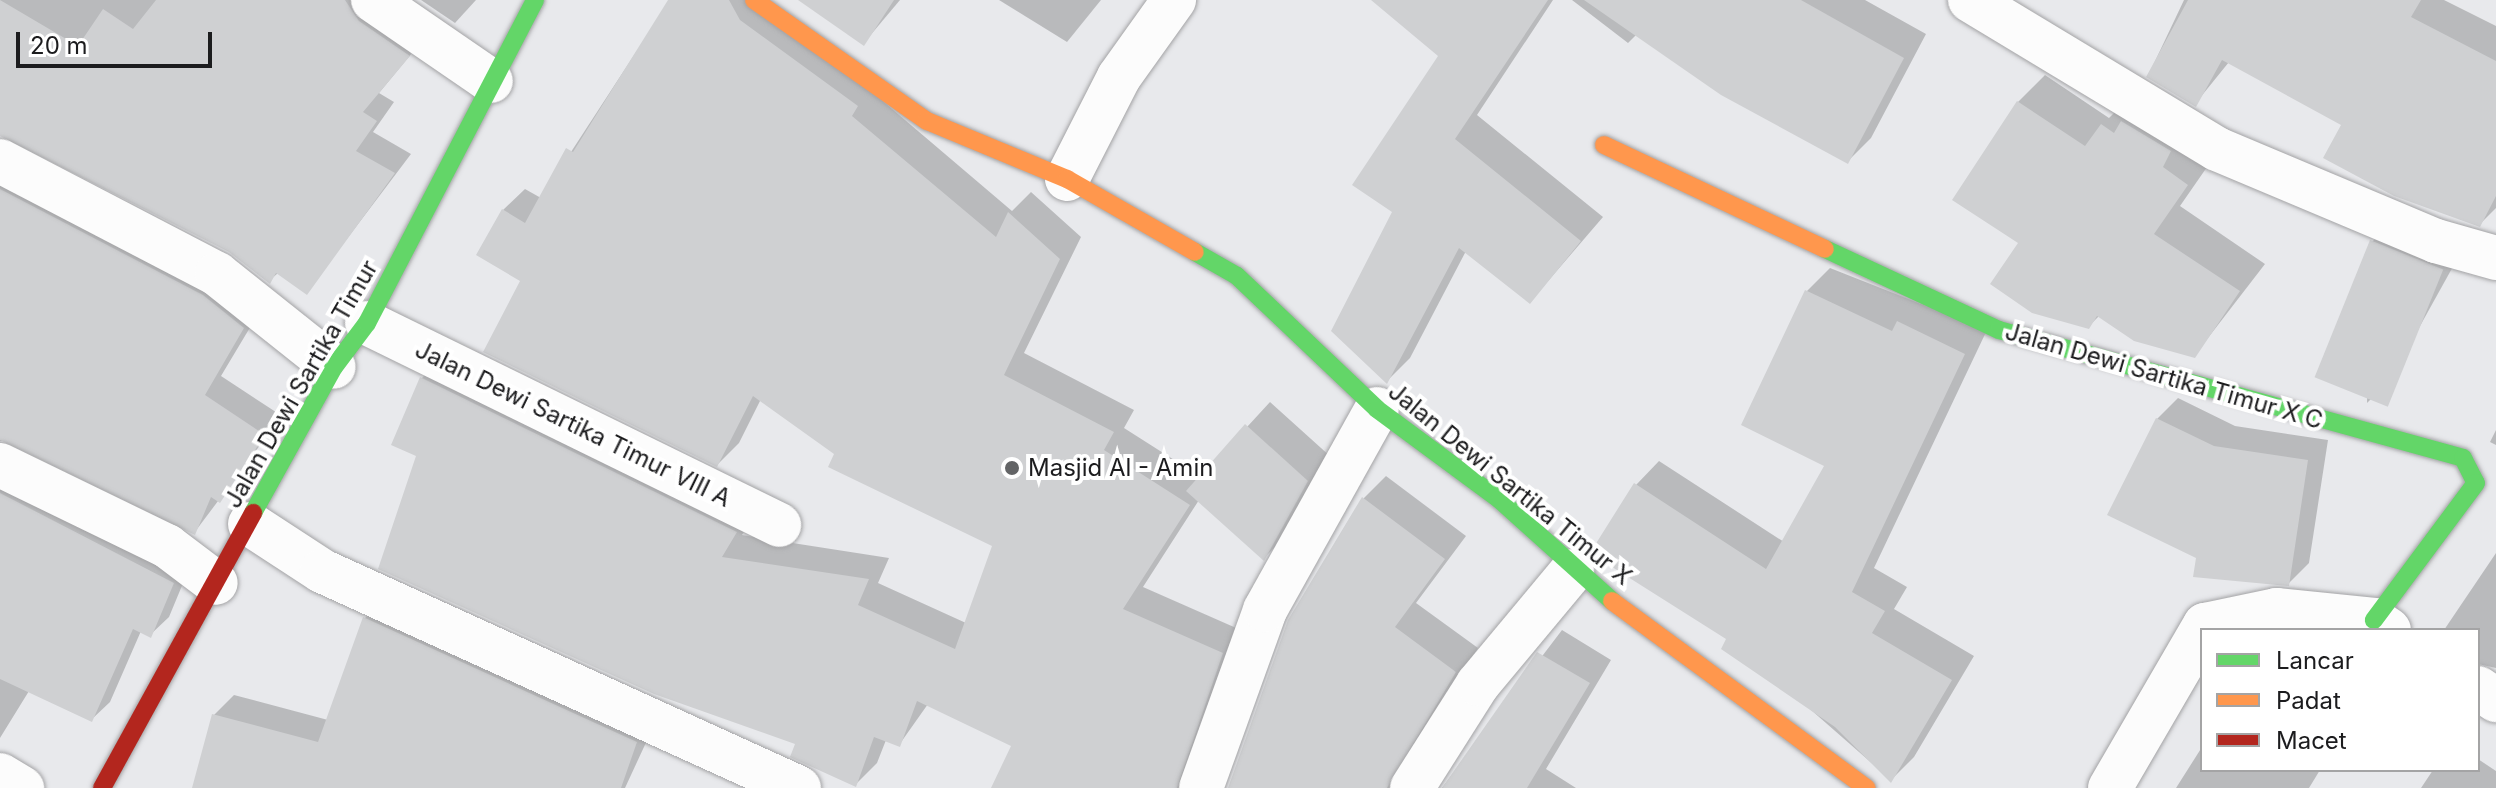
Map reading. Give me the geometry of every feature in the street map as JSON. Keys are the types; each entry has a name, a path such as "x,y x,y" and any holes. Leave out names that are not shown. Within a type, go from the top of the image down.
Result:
{"street":[{"path":"373,0 491,81"},
{"name":"Jalan Dewi Sartika Timur","path":"102,788 334,367 367,323 535,0"},
{"name":"Jalan Dewi Sartika Timur X","path":"754,0 927,121 1067,179 1237,276 1377,409 1500,500 1572,571 1867,788"},
{"path":"1067,179 1119,77 1174,0"},
{"path":"1970,0 2217,149 2496,258"},
{"name":"Jalan Dewi Sartika Timur X C","path":"1604,145 1999,330 2463,458 2476,483 2382,625 2246,610 2203,628"},
{"path":"0,161 217,274 334,367"},
{"name":"Jalan Dewi Sartika Timur VIII A","path":"367,323 779,525"},
{"path":"1201,788 1265,610 1377,409"},
{"path":"0,465 167,546 216,583"},
{"path":"250,524 322,571 799,788"},
{"path":"1412,788 1478,684 1572,571"},
{"name":"Jalan Dewi Sartika Timur X C","path":"2110,788 2200,634"},
{"path":"0,775 22,788"}],"building":[{"path":"0,0 78,46 103,9 133,29 156,0 345,0 359,21 410,56 363,112 377,121 356,151 395,173 307,295 276,273 270,284 229,252 0,136"},
{"path":"668,0 729,0 740,20 858,106 852,116 996,237 1008,212 1060,259 1004,375 1114,432 1104,450 1190,505 1123,609 1223,653 1177,788 991,788 1011,746 917,701 900,747 874,737 856,787 790,757 795,744 654,694 378,569 416,456 391,445 420,377 737,532 722,557 869,579 858,605 955,649 992,546 828,467 834,454 753,396 717,467 483,352 520,281 476,255 502,209 525,223 566,148 573,152"},
{"path":"798,0 894,0 864,46"},
{"path":"1371,0 1548,0 1455,139 1581,241 1530,304 1459,248 1387,384 1331,331 1392,212 1352,185 1438,56"},
{"path":"1584,0 1801,0 1904,58 1848,164 1721,95"},
{"path":"2188,0 2421,0 2411,17 2496,61 2496,196 2480,227 2394,196 2323,158 2341,125 2222,60 2196,107 2146,77"},
{"path":"2017,101 2085,146 2101,124 2114,133 2121,121 2171,151 2163,167 2188,185 2154,234 2240,291 2195,358 2134,341 2097,316 2089,329 2032,313 1990,284 2018,243 1952,200"},
{"path":"0,189 203,295 244,328 205,395 265,435 220,503 211,497 195,535 0,440"},
{"path":"2370,240 2443,270 2388,407 2315,377"},
{"path":"1805,290 1892,331 1897,321 1965,354 1852,592 1885,611 1872,633 1952,680 1891,783 1835,727 1721,649 1726,639 1590,553 1634,483 1766,569 1824,466 1741,425"},
{"path":"2156,418 2214,446 2308,460 2289,586 2193,577 2196,558 2107,515"},
{"path":"1245,424 1308,481 1264,561 1186,491"},
{"path":"0,493 174,583 151,638 133,629 92,722 0,679"},
{"path":"1362,497 1445,559 1395,627 1456,672 1387,788 1228,788 1288,620"},
{"path":"363,617 637,742 621,788 192,788 212,714 318,742"},
{"path":"1537,652 1590,683 1527,788 1442,788"}],"traffic: fast":[{"path":"253,513 334,367 367,323 535,0"},
{"path":"1825,249 1999,330 2463,458 2476,483 2374,620"},
{"path":"1195,252 1237,276 1377,409 1500,500 1612,601"}],"traffic: slow":[{"path":"754,0 927,121 1067,179 1195,252"},
{"path":"1604,145 1825,249"},
{"path":"1612,601 1867,788"}],"traffic: jam":[{"path":"102,788 253,513"}],"place":[{"name":"Masjid Al - Amin","path":"1012,468"}]}
